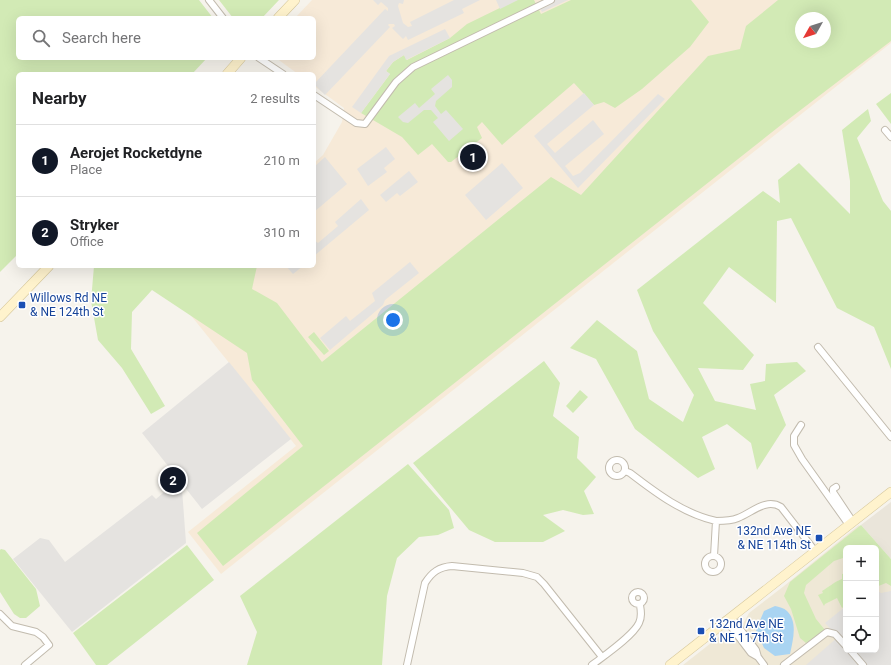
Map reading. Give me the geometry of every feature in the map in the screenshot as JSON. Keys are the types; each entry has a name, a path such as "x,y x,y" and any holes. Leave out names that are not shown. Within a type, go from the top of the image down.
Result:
{"street":[{"path":"209,0 221,16"},
{"path":"280,16 295,0"},
{"path":"316,96 356,123 365,124 396,82 413,67 551,0"},
{"path":"229,72 239,60"},
{"path":"262,60 280,72"},
{"path":"885,130 891,137"},
{"path":"0,317 47,268"},
{"path":"818,347 891,436"},
{"path":"801,424 794,436 794,445 809,470 851,524"},
{"path":"625,471 630,473 659,496 702,518 716,521 726,521 737,518 766,504 774,503 781,507 815,551"},
{"path":"836,487 833,489 834,492 851,524"},
{"path":"670,665 728,618 891,492"},
{"path":"714,556 716,521"},
{"path":"407,665 425,583 430,575 437,570 443,567 452,566 523,573 536,578 544,584 602,657"},
{"path":"592,665 634,631 640,622 640,605"},
{"path":"0,614 12,626 36,632 43,637 49,645 25,665"},
{"path":"728,618 751,653 758,657 764,665"},
{"path":"784,665 827,632 835,634 843,643"},
{"path":"853,653 863,665"}],"shaded area":[{"path":"312,0 891,0 891,43 221,574 188,532 296,446 168,287 190,268 316,268 316,161 323,155 342,122 344,108 316,87 316,72 295,72 279,60 316,60 316,16 297,16"},
{"path":"373,0 404,0 403,4 399,3 398,6 403,23 408,27 412,26 410,22 454,0 480,0 462,9 464,13 408,40 406,36 403,39 392,28 395,26 394,24 389,24 388,25 390,27 325,95 316,86 316,82 385,9 388,11 388,8 381,2 378,5"},
{"path":"496,0 518,0 500,9"},
{"path":"543,0 568,0 542,12 537,3"},
{"path":"445,29 450,38 406,60 404,55 393,62 386,71 390,74 361,113 352,107 389,56"},
{"path":"448,75 452,80 452,87 436,101 435,106 441,114 446,110 463,129 449,141 433,122 438,118 431,110 424,110 408,123 403,122 398,117 415,103 419,108 435,94 431,89"},
{"path":"584,93 594,105 547,144 555,153 593,120 604,134 565,166 573,176 580,173 658,94 665,99 578,188 534,136"},
{"path":"386,147 395,159 384,168 387,172 368,186 357,169"},
{"path":"325,157 347,184 316,210 316,165"},
{"path":"502,163 523,188 486,220 465,195"},
{"path":"409,171 418,182 400,196 397,193 386,202 380,195"},
{"path":"361,199 369,210 316,254 316,242 318,243 338,226 335,222"},
{"path":"410,262 419,273 385,300 383,305 330,350 320,338 346,316 350,321 375,301 372,293"},
{"path":"288,268 300,268 293,274"},
{"path":"229,362 291,439 202,509 142,433"},
{"path":"176,482 182,489 186,543 72,632 13,559 40,538 49,540 65,562 152,495 156,499"},
{"path":"891,502 891,559 879,545 861,525"},
{"path":"859,525 876,545 843,545 843,653 879,653 879,548 891,562 891,665 683,665 720,636 730,633 743,624 749,613"},
{"path":"891,591 891,665 806,665 838,637 825,623 843,608 843,653 879,653 879,592 881,593"}],"green space":[{"path":"0,0 199,0 211,16 16,16 16,60 205,60 194,72 16,72 16,256 0,272"},
{"path":"219,0 279,0 264,16 231,16"},
{"path":"516,0 534,0 541,14 571,0 691,0 709,22 690,47 642,89 615,108 604,102 594,105 574,83 502,145 482,122 477,127 482,138 451,162 448,162 432,144 418,155 402,137 361,113 390,74 386,71 393,62 404,55 407,60 450,38 467,24"},
{"path":"778,0 891,0 891,41 781,125 223,566 197,533 303,446 252,380 247,353 152,290 132,312 131,349 165,406 151,414 122,368 98,340 91,301 94,268 257,268 252,289 277,303 322,362 551,177 581,195 708,56 740,49 746,26"},
{"path":"891,93 891,124 876,104"},
{"path":"868,109 871,121 857,138 883,201 891,211 891,369 874,327 837,308 791,218 777,221 776,303 729,267 703,303 754,355 743,370 698,368 715,401 756,410 750,384 765,381 766,364 797,362 806,371 774,395 786,425 757,470 751,443 727,424 702,437 715,469 698,478 635,429 596,359 570,348 597,320 637,351 649,399 683,422 694,395 653,331 637,290 763,191 780,203 778,180 799,163 850,214 850,181 842,130"},
{"path":"314,332 329,351 324,355 308,337"},
{"path":"544,361 560,383 553,416 579,437 577,458 596,477 584,491 594,514 583,515 563,510 543,515 565,531 543,542 495,542 469,530 413,463"},
{"path":"580,390 588,397 573,413 566,406"},
{"path":"408,464 449,510 454,528 438,535 419,537 397,558 387,596 382,665 247,665 257,632 240,596"},
{"path":"861,525 879,545 843,545 843,558 834,561 806,585 804,593 816,619 825,630 806,643 800,638 791,609 784,596 790,582"},
{"path":"187,545 214,580 107,665 96,665 73,633"},
{"path":"879,545 891,559 891,586 886,583 879,586"},
{"path":"1,549 5,550 36,589 40,606 26,618 20,618 14,614 0,592"},
{"path":"842,574 843,607 842,608 837,598 824,606 818,595 842,579"}],"water":[{"path":"775,606 786,610 793,620 794,631 790,654 775,656 764,648 756,630 764,611"}],"place":[{"name":"Aerojet Rocketdyne","path":"473,157"},
{"name":"Willows Rd NE & NE 124th St","path":"22,305"},
{"name":"Stryker","path":"173,480"},
{"name":"132nd Ave NE & NE 114th St","path":"819,538"},
{"name":"132nd Ave NE & NE 117th St","path":"701,631"}]}
